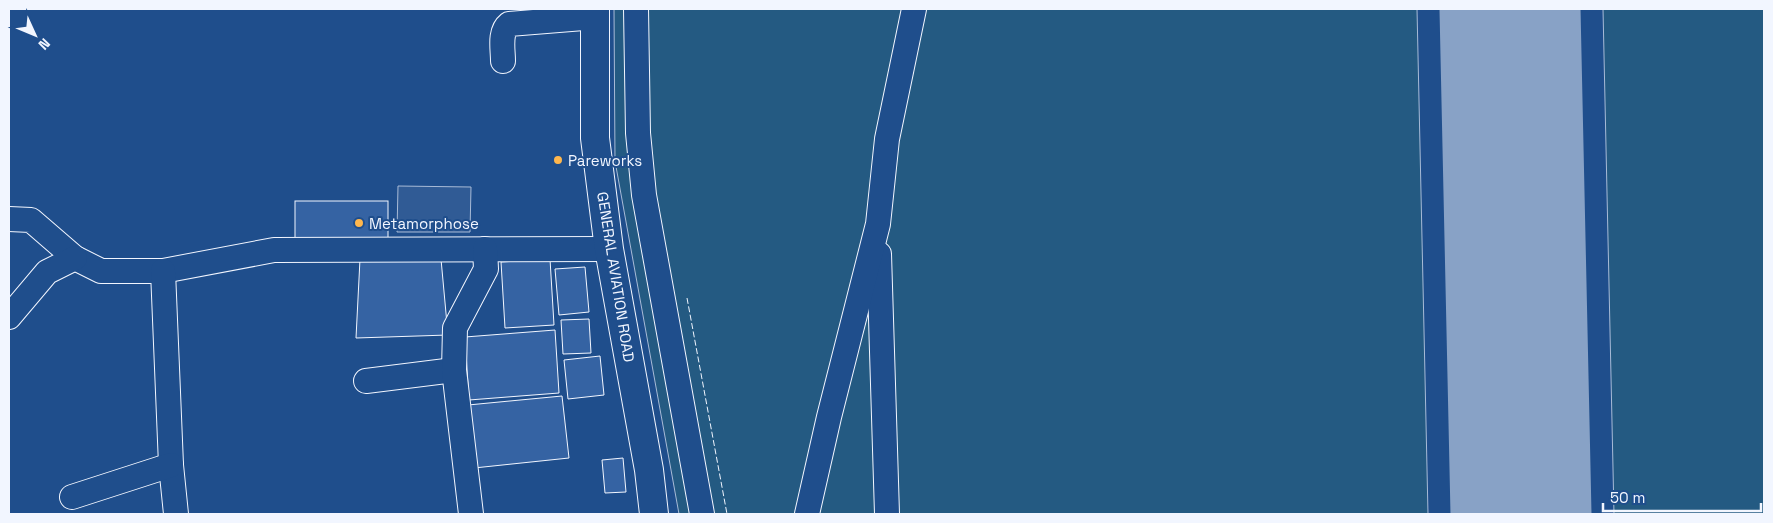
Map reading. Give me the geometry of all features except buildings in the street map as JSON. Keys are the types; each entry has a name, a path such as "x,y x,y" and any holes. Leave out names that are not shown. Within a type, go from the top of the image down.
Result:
{"main road":[{"name":"GENERAL AVIATION ROAD","path":"596,13 596,138 610,249 649,470 654,514"}],"street":[{"path":"636,9 638,133 643,187 702,514"},
{"path":"807,514 831,408 878,224 888,139 914,9"},
{"path":"503,61 503,34 504,28 509,24 596,13"},
{"path":"9,219 32,220 75,258 101,271 163,270 274,250 610,249"},
{"path":"878,224 887,514"},
{"path":"471,514 454,370 455,328 486,270 485,249"},
{"path":"9,316 47,272 75,258"},
{"path":"163,270 171,465 176,514"},
{"path":"366,381 454,370"},
{"path":"72,497 171,465"}],"shaded area":[{"path":"614,9 1417,9 1428,514 679,514 615,161"},
{"path":"1603,9 1764,9 1764,514 1614,514"},
{"path":"398,186 471,187 470,232 397,232"}],"runway":[{"path":"1510,9 1521,514"}],"fence":[{"path":"687,298 727,514"}],"place":[{"name":"Pareworks","path":"558,160"},
{"name":"Metamorphose","path":"359,223"}]}
